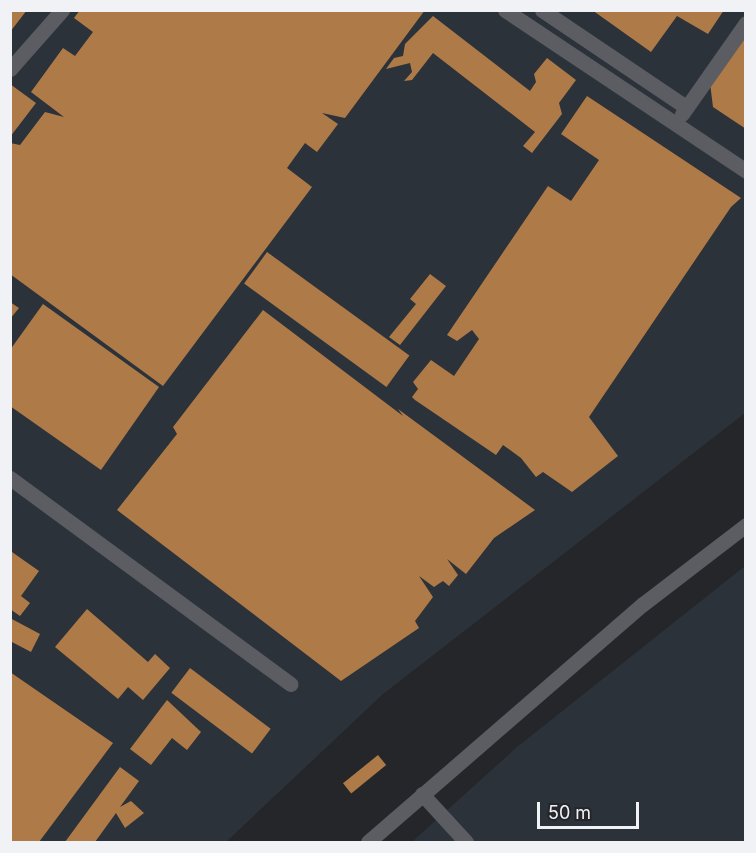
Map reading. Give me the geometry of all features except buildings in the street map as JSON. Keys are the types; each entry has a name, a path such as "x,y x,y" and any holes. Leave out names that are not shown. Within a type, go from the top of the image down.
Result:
{"street":[{"path":"10,69 62,10"},
{"path":"505,10 746,171"},
{"path":"542,10 686,107"},
{"path":"676,125 686,107 746,23"},
{"path":"10,478 290,684"},
{"path":"368,843 643,604 746,525"},
{"path":"422,794 466,843"}],"shaded area":[{"path":"10,11 745,11 745,413 383,694 226,842 11,842"},
{"path":"745,566 745,842 412,842 517,747"}]}
